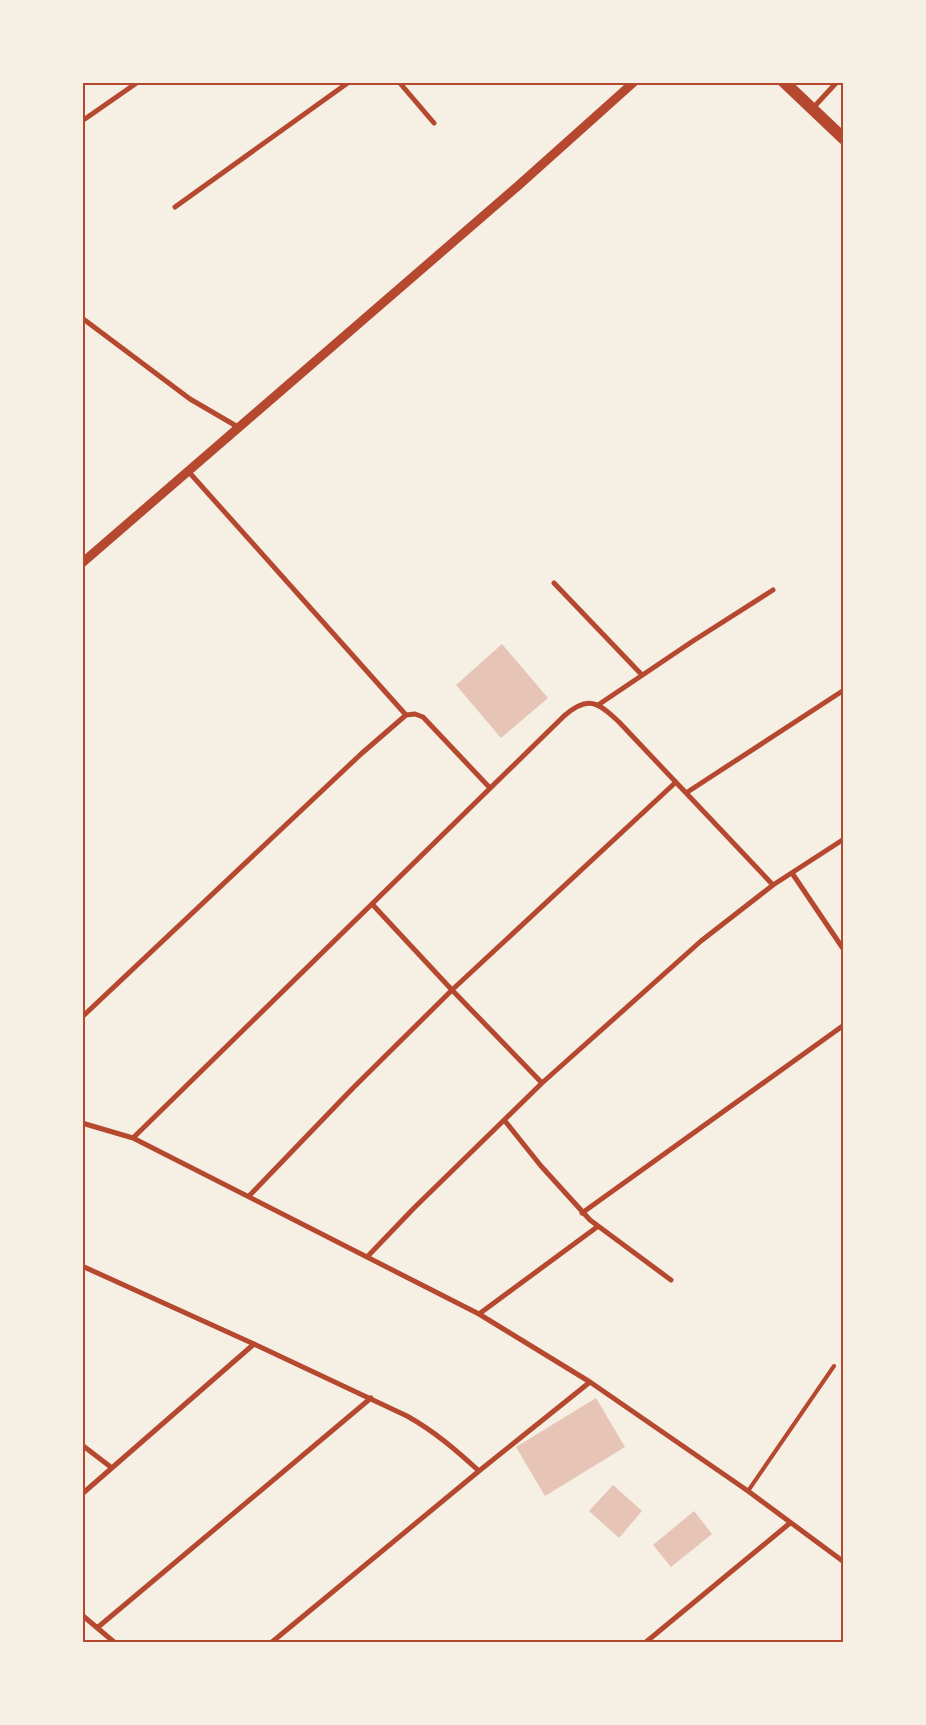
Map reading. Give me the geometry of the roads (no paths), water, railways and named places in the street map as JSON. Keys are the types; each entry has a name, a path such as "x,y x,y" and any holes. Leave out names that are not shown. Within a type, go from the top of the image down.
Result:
{"main road":[{"path":"784,82 844,138"}],"street":[{"path":"82,121 138,82"},
{"path":"175,207 349,82"},
{"path":"399,82 434,123"},
{"path":"82,563 519,185 634,82"},
{"path":"812,108 837,82"},
{"path":"82,318 190,399 238,427"},
{"path":"188,471 406,715"},
{"path":"554,583 642,675"},
{"path":"598,706 642,675 774,590"},
{"path":"686,794 844,690"},
{"path":"132,1138 490,788 573,708 582,703 589,702 598,706 619,722 773,885"},
{"path":"82,1017 361,754 406,715 415,714 423,717 490,788"},
{"path":"249,1196 353,1088 452,990 676,782"},
{"path":"367,1257 414,1208 542,1083 701,941 773,885 844,839"},
{"path":"792,873 844,950"},
{"path":"372,904 542,1083"},
{"path":"582,1213 844,1025"},
{"path":"505,1121 582,1213 597,1227 671,1280"},
{"path":"82,1123 132,1138 479,1314 590,1382 748,1490 844,1562"},
{"path":"479,1314 597,1227"},
{"path":"82,1266 372,1398 428,1428 478,1471"},
{"path":"82,1494 254,1344"},
{"path":"272,1642 478,1471 590,1382"},
{"path":"97,1628 372,1398"},
{"path":"82,1445 112,1468"},
{"path":"646,1642 790,1523"},
{"path":"82,1615 114,1642"}],"lane":[{"path":"748,1490 834,1366"}]}
